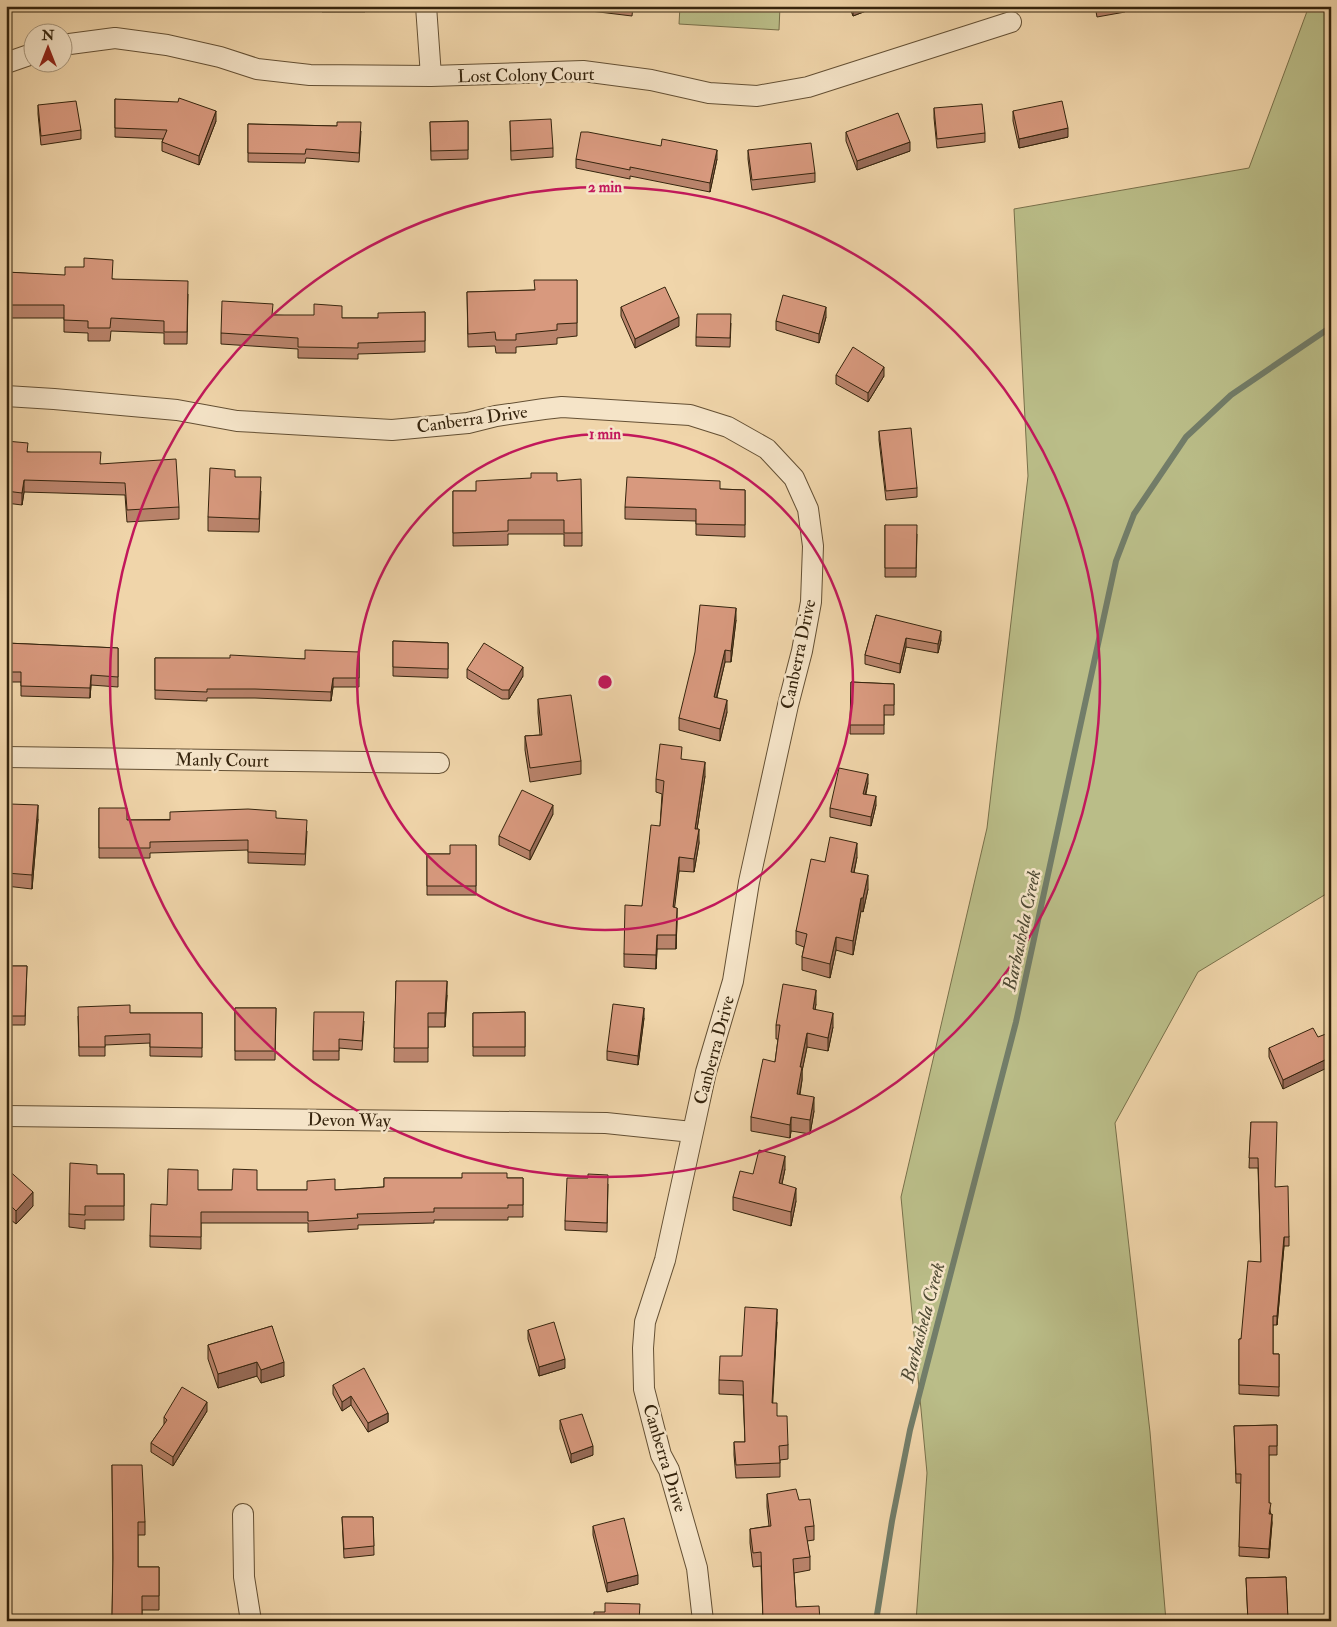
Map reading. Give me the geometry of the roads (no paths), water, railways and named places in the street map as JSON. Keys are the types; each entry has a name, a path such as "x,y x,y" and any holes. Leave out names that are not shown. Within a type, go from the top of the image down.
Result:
{"street":[{"path":"426,6 431,76"},
{"name":"Lost Colony Court","path":"72,44 115,38 210,55 257,70 310,75 431,76 583,71 651,80 709,93 757,96 808,87 1011,22"},
{"path":"6,63 22,57"},
{"name":"Canberra Drive","path":"6,396 54,398 178,410 237,421 392,430 468,423 544,408 690,415 728,427 767,449 794,478 808,509 813,546 811,602 802,652 788,705 748,882 733,981 706,1072 665,1260 645,1322 643,1348 644,1389 661,1456 668,1470 698,1568 703,1621"},
{"name":"Manly Court","path":"6,757 439,763"},
{"name":"Devon Way","path":"6,1116 606,1123 692,1132"},
{"path":"243,1514 244,1577 251,1621"}],"waterway":[{"name":"Barbashela Creek","path":"876,1621 892,1521 910,1430 1016,1022 1116,561 1134,514 1186,437 1231,395 1331,327"}]}
